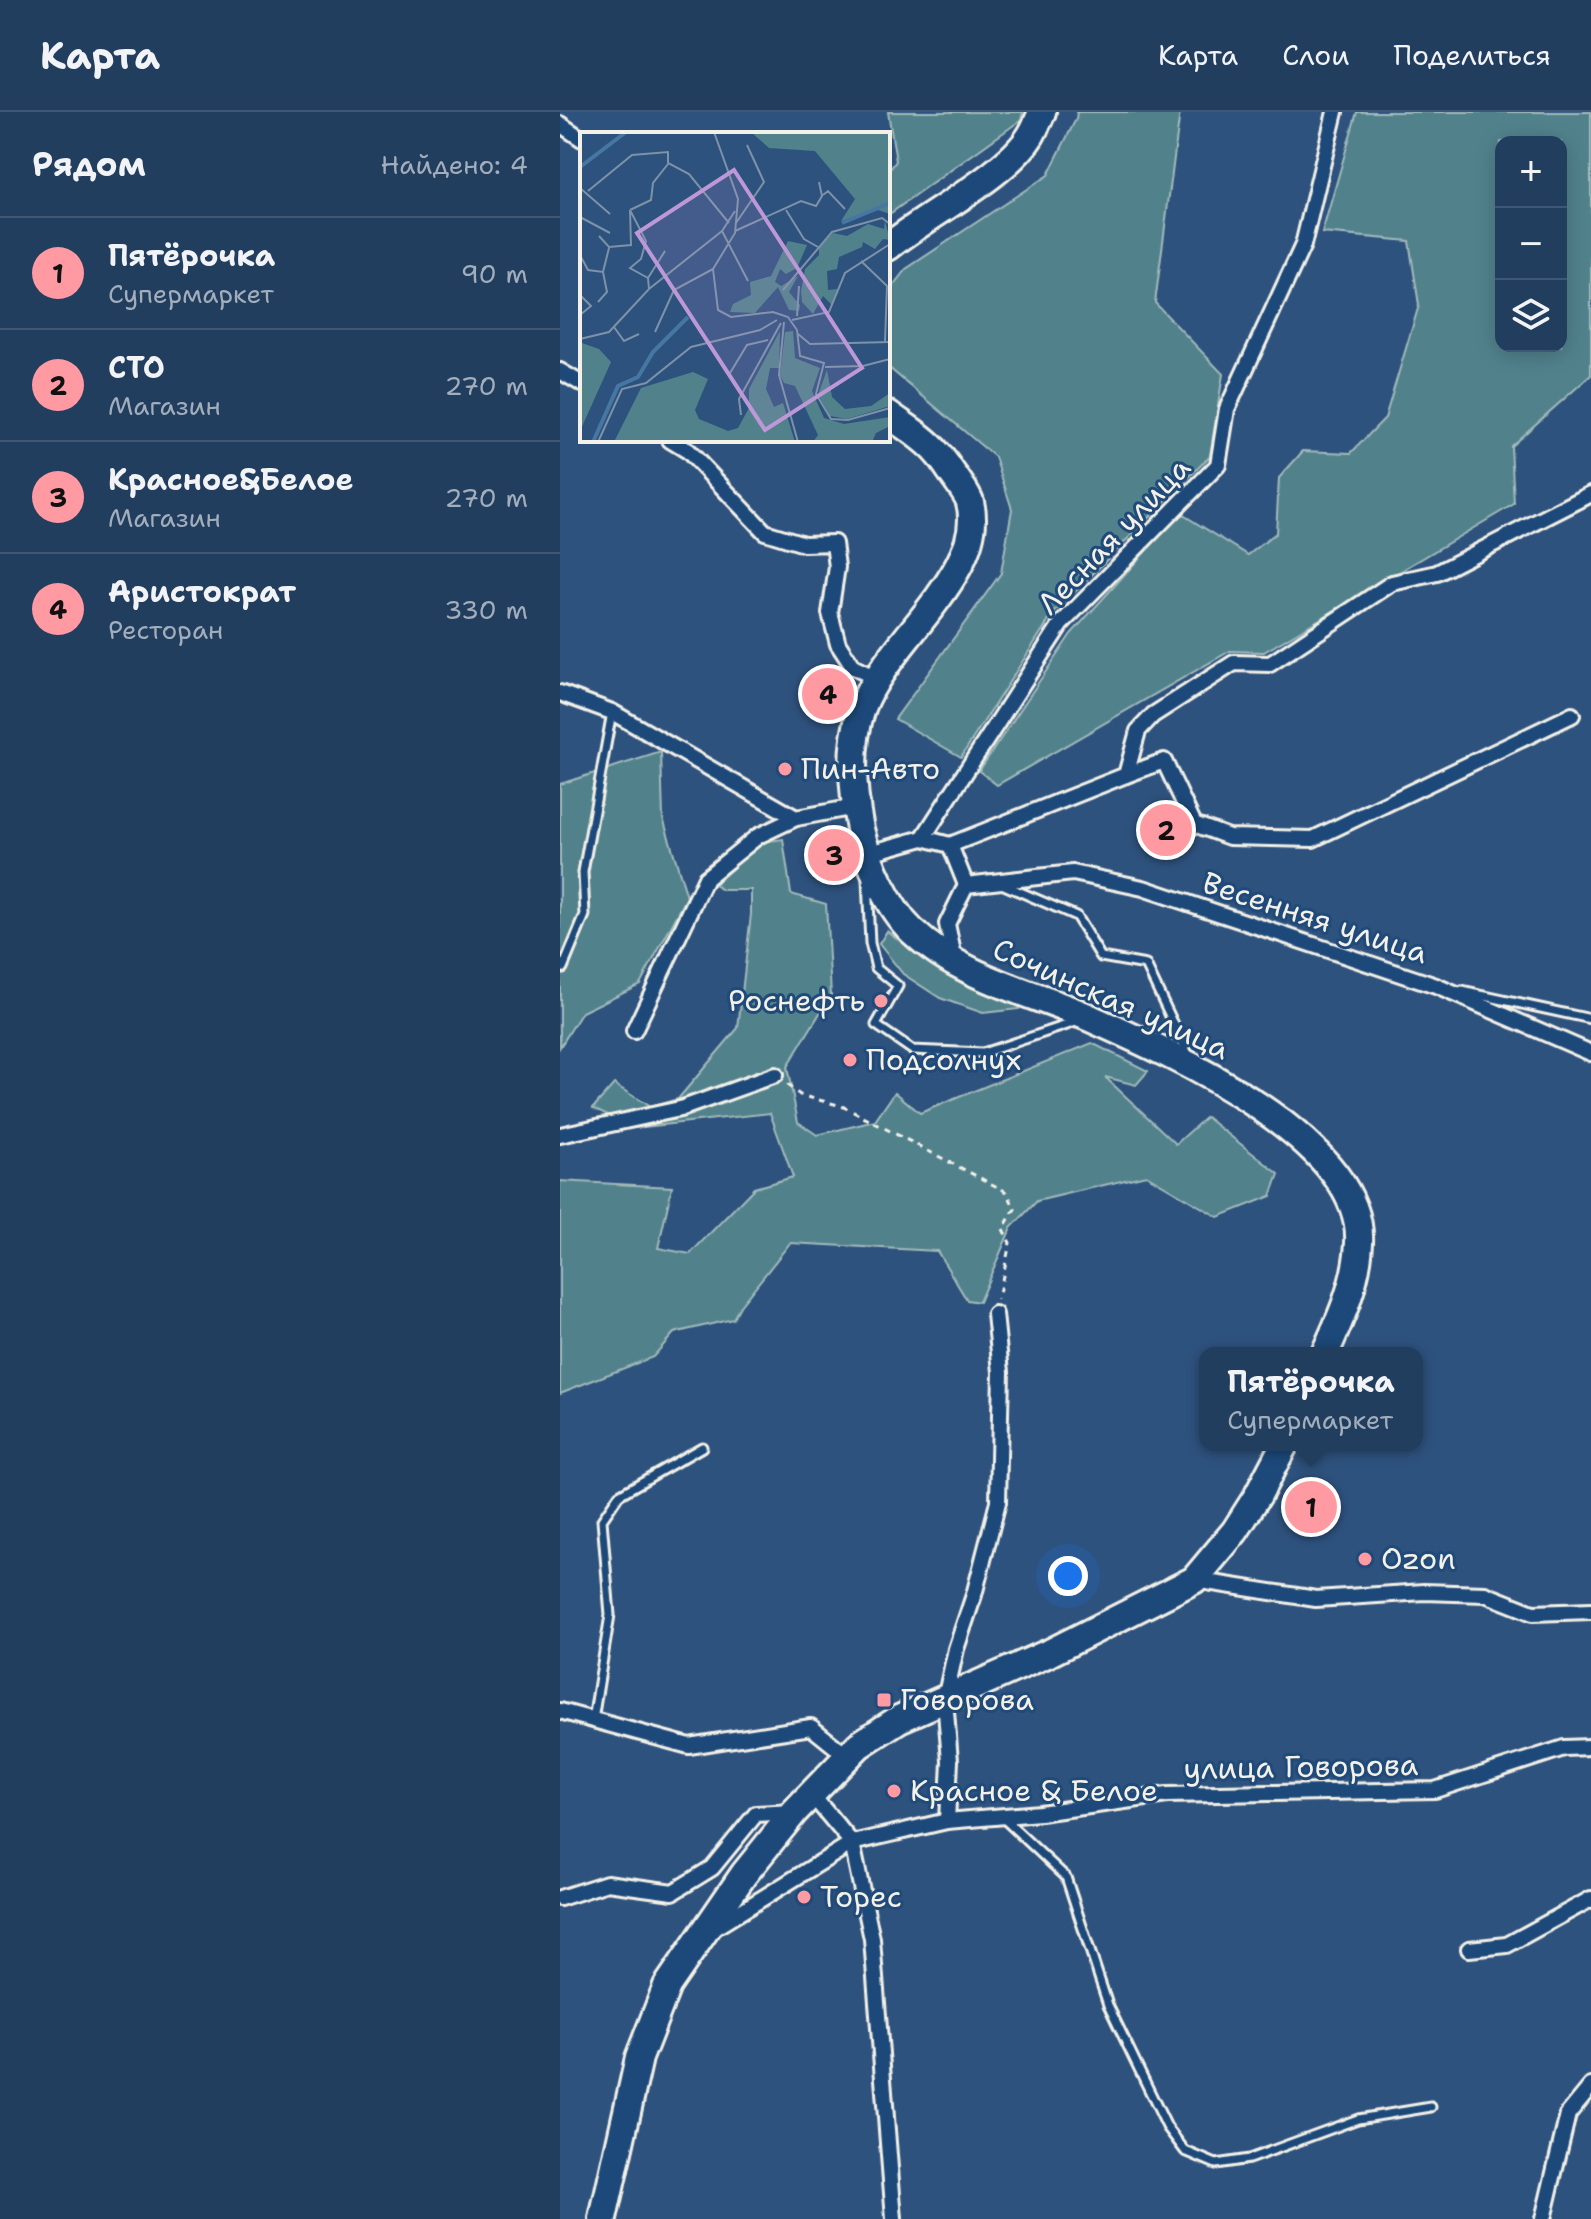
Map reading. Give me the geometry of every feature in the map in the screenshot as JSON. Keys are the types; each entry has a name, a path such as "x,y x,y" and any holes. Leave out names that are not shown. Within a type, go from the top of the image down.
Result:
{"highway":[{"path":"890,245 1002,167 1030,137 1042,112"},
{"name":"Сочинская улица","path":"890,416 938,452 961,486 970,502 970,535 952,580 899,645 876,678 862,709 853,748 855,807 871,863 901,918 913,932 955,963 1002,986 1088,1018 1194,1067 1254,1102 1327,1162 1348,1196 1358,1224 1359,1242 1345,1309 1328,1347"},
{"path":"603,2219 639,2058 667,1986 744,1874 803,1803 859,1745 899,1719 1049,1653 1194,1580 1235,1531 1281,1451"}],"street":[{"name":"Лесная улица","path":"923,838 1061,624 1218,465 1227,409 1303,245 1335,112"},
{"path":"560,124 580,138"},
{"path":"560,371 580,383"},
{"path":"673,442 688,451 765,532 804,544 834,543 837,567 830,613 838,644 853,667 876,678"},
{"path":"1126,775 1138,731 1153,715 1234,663 1270,664 1392,583 1437,573 1591,494"},
{"path":"560,693 612,712 796,818"},
{"path":"871,863 923,838 950,845 1164,761 1194,824 1229,837 1313,839 1572,715"},
{"path":"634,1031 706,878 758,836 796,818 855,807"},
{"path":"950,845 966,885 947,924 955,963"},
{"name":"Весенняя улица","path":"966,885 1073,873 1143,888 1436,986 1591,1053"},
{"path":"560,1135 680,1109 775,1075"},
{"path":"947,1821 950,1761 945,1699 998,1502 1001,1372 995,1314"},
{"path":"1194,1580 1316,1599 1424,1592 1470,1593 1485,1594 1533,1613 1591,1611"},
{"path":"560,1711 689,1746 811,1727 847,1756"},
{"name":"улица Говорова","path":"700,1937 852,1843 947,1821 1003,1817 1167,1795 1435,1790 1564,1748 1591,1747"},
{"path":"560,1898 607,1883 673,1892 712,1868 756,1814 803,1803 852,1843 872,1939 894,2219"},
{"path":"1469,1949 1507,1945 1591,1899"},
{"path":"1543,2219 1568,2114 1591,2086"}],"lane":[{"path":"563,968 585,915 583,872 612,712"},
{"path":"871,863 870,943 876,968 898,986 876,1025 912,1050 983,1053 1088,1018"},
{"path":"997,882 1076,916 1101,957 1146,965 1194,1067"},
{"path":"1436,986 1591,1019"},
{"path":"593,1720 610,1615 602,1520 619,1495 702,1447"},
{"path":"1003,1817 1066,1877 1108,2005 1167,2127 1185,2151 1216,2164 1249,2159 1358,2119 1431,2107"}],"path":[{"path":"775,1075 800,1095 842,1106 1007,1192 1015,1209 1003,1229 1010,1243 995,1314"}],"green space":[{"path":"888,112 1023,112 1021,120 890,214 890,169 896,161"},
{"path":"1077,112 1180,112 1155,303 1223,374 1210,456 1053,614 961,757 895,719 1001,573 1012,509 995,457 890,369 890,289 906,269 1048,175"},
{"path":"1357,112 1591,112 1591,375 1511,446 1514,504 1264,652 1230,651 997,785 979,771 1071,634 1180,513 1248,555 1276,533 1279,478 1303,451 1351,453 1385,418 1419,305 1409,241 1322,233"},
{"path":"661,752 663,818 687,897 640,984 582,1012 560,1047 560,784"},
{"path":"783,839 791,894 826,904 831,995 787,1067 798,1122 817,1135 875,1121 895,1092 920,1113 1092,1043 1148,1071 1136,1085 1105,1077 1176,1144 1206,1117 1279,1174 1271,1196 1218,1217 1146,1175 1037,1201 1011,1228 979,1302 967,1300 937,1251 790,1243 733,1319 674,1333 653,1357 560,1393 560,1181 672,1187 658,1248 690,1254 754,1188 793,1177 770,1113 635,1128 593,1108 614,1084 650,1107 678,1099 738,1028 751,890 723,890 714,885 761,842"},
{"path":"887,931 932,965 970,983 1016,996 1019,1009 983,1013 940,998 903,974 879,944"}],"place":[{"name":"Аристократ","path":"828,694"},
{"name":"Пин-Авто","path":"785,769"},
{"name":"СТО","path":"1166,830"},
{"name":"Красное&Белое","path":"834,855"},
{"name":"Роснефть","path":"881,1001"},
{"name":"Подсолнух","path":"850,1060"},
{"name":"Пятёрочка","path":"1311,1507"},
{"name":"Ozon","path":"1365,1559"},
{"name":"Говорова","path":"884,1700"},
{"name":"Красное & Белое","path":"894,1791"},
{"name":"Торес","path":"804,1897"}]}
